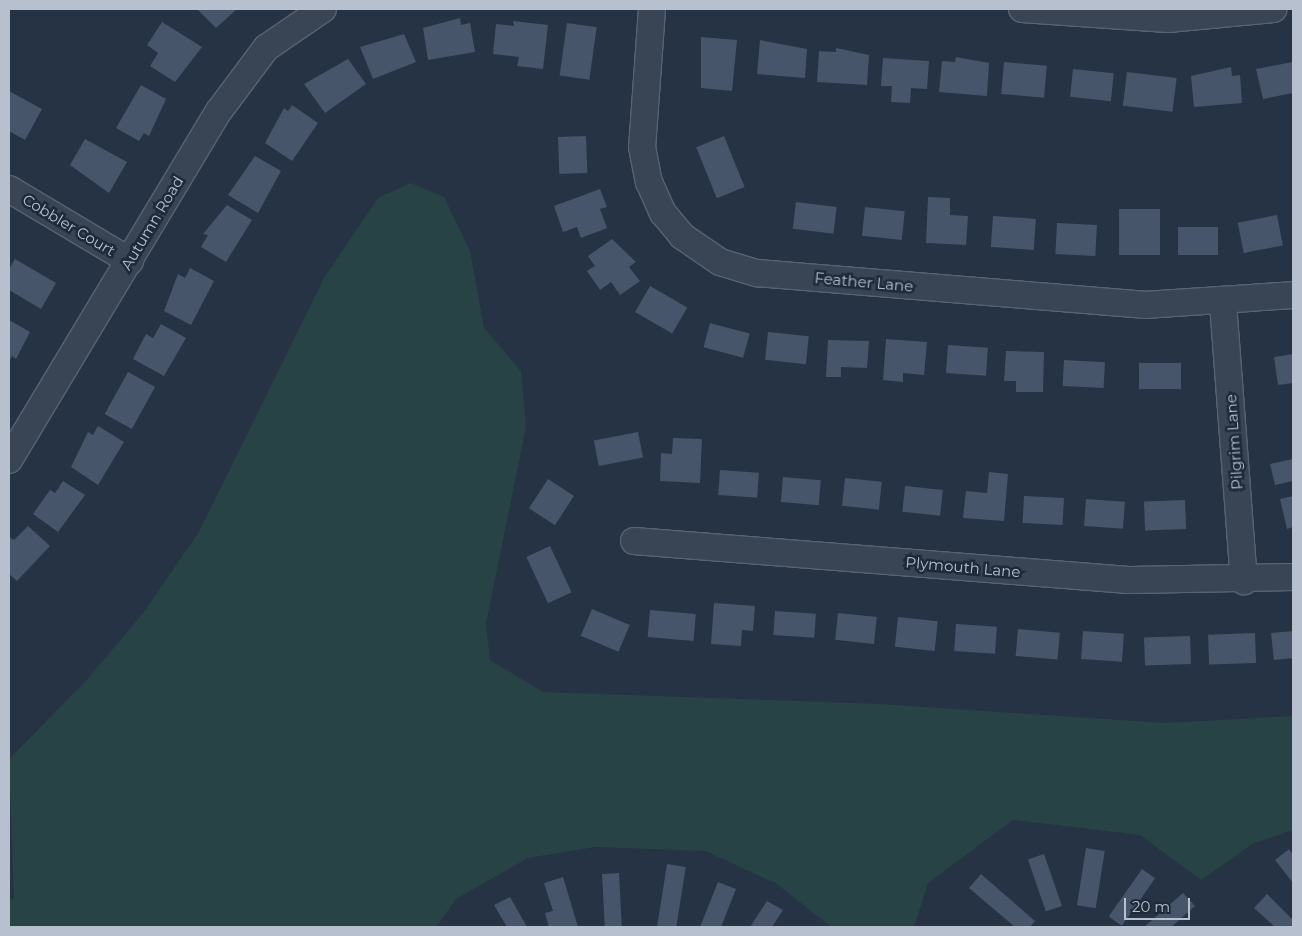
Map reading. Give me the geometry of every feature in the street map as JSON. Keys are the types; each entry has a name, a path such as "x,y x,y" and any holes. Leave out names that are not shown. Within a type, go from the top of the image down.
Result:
{"street":[{"name":"Feather Lane","path":"652,9 642,147 649,182 663,213 682,236 720,262 756,273 1134,304 1223,303 1293,295"},
{"path":"1022,9 1168,19 1274,9"},
{"name":"Autumn Road","path":"9,460 219,111 266,48 311,11"},
{"name":"Cobbler Court","path":"9,189 130,260"},
{"name":"Pilgrim Lane","path":"1223,303 1244,581"},
{"name":"Plymouth Lane","path":"634,541 1128,580 1244,581 1293,577"}],"green space":[{"path":"411,183 444,197 470,251 484,328 521,371 526,427 486,623 490,660 543,692 880,704 1165,723 1293,716 1293,830 1252,844 1201,880 1140,835 1013,820 928,883 914,927 831,927 777,884 705,851 595,847 528,858 456,899 436,927 9,927 9,900 14,898 9,759 84,683 143,613 199,532 324,278 378,198"}],"building":[{"path":"197,9 237,9 216,28"},
{"path":"460,18 461,25 470,23 475,52 428,60 423,28"},
{"path":"513,21 548,25 543,69 517,66 519,57 493,54 496,24 514,26"},
{"path":"162,22 202,47 175,82 150,66 158,53 147,45"},
{"path":"567,23 597,27 589,80 560,75"},
{"path":"404,34 416,62 373,79 360,47"},
{"path":"701,37 737,40 732,91 701,88"},
{"path":"760,40 807,49 805,78 757,74"},
{"path":"836,48 869,55 867,85 817,82 819,51 836,52"},
{"path":"956,57 989,63 987,96 939,92 942,61 955,62"},
{"path":"883,58 929,61 927,89 911,88 910,103 891,102 892,86 881,86"},
{"path":"348,59 366,84 325,113 304,84"},
{"path":"1004,62 1047,66 1044,98 1001,94"},
{"path":"1293,62 1293,93 1263,99 1256,69"},
{"path":"1231,67 1232,76 1240,75 1242,103 1194,107 1191,76"},
{"path":"1073,69 1114,73 1111,101 1070,97"},
{"path":"1127,72 1177,78 1172,112 1123,106"},
{"path":"141,85 166,99 149,136 144,133 139,141 116,128"},
{"path":"9,91 42,109 25,140 9,131"},
{"path":"292,105 318,123 292,161 265,143 284,108 288,111"},
{"path":"586,136 587,173 559,174 558,137"},
{"path":"724,136 745,187 717,198 696,147"},
{"path":"85,139 127,162 109,193 70,165"},
{"path":"255,156 281,171 258,213 228,195"},
{"path":"600,189 607,207 600,209 607,228 581,238 577,227 563,232 554,206"},
{"path":"928,197 950,198 950,215 968,216 966,245 926,243"},
{"path":"796,202 837,207 833,234 793,229"},
{"path":"227,205 252,220 226,262 201,247 208,235 203,234"},
{"path":"865,207 905,211 902,240 862,236"},
{"path":"1119,209 1160,209 1160,255 1119,255"},
{"path":"1277,215 1283,245 1244,253 1238,223"},
{"path":"993,216 1036,219 1034,250 991,247"},
{"path":"1057,223 1097,225 1095,256 1055,254"},
{"path":"1178,227 1218,227 1218,255 1178,255"},
{"path":"612,239 636,262 629,267 640,281 620,295 611,282 600,290 587,271 595,266 588,256"},
{"path":"15,259 56,283 41,309 9,290 9,269"},
{"path":"190,268 214,281 191,325 164,311 178,274 185,278"},
{"path":"650,286 687,308 672,333 635,312"},
{"path":"9,320 30,332 16,359 12,356 9,362"},
{"path":"710,323 750,334 743,358 704,347"},
{"path":"161,324 186,338 164,376 133,359 146,334 153,338"},
{"path":"768,332 809,336 806,364 765,360"},
{"path":"886,339 927,342 924,375 903,373 903,382 883,380"},
{"path":"828,340 869,341 867,368 841,367 841,377 826,377"},
{"path":"948,345 988,348 986,376 946,373"},
{"path":"1006,351 1044,352 1043,392 1016,392 1016,381 1004,381"},
{"path":"1293,354 1293,383 1278,385 1274,357"},
{"path":"1064,360 1105,362 1104,388 1063,386"},
{"path":"1139,363 1181,363 1181,389 1139,389"},
{"path":"128,372 155,387 132,429 105,414"},
{"path":"98,426 124,442 98,485 71,467 88,432 93,435"},
{"path":"638,432 643,458 599,466 594,441"},
{"path":"673,438 702,439 700,483 660,481 661,453 672,454"},
{"path":"1293,459 1293,481 1275,485 1270,464"},
{"path":"720,470 759,473 757,498 718,495"},
{"path":"989,472 1008,474 1004,521 963,518 966,491 987,493"},
{"path":"783,477 821,480 819,505 781,502"},
{"path":"845,478 882,482 879,510 842,506"},
{"path":"548,479 574,496 555,525 529,508"},
{"path":"63,481 85,495 58,532 33,514 50,490 55,493"},
{"path":"905,486 943,490 940,516 902,512"},
{"path":"1024,496 1064,498 1063,525 1023,523"},
{"path":"1293,496 1293,527 1287,529 1280,499"},
{"path":"1086,499 1125,502 1123,529 1084,526"},
{"path":"1185,500 1186,529 1145,530 1144,501"},
{"path":"28,526 50,546 17,581 9,574 9,537 14,540"},
{"path":"550,546 572,592 548,603 526,557"},
{"path":"714,603 755,606 753,631 742,630 741,646 711,644"},
{"path":"592,609 630,625 618,652 581,636"},
{"path":"650,610 696,614 693,641 648,637"},
{"path":"775,611 816,614 814,638 773,635"},
{"path":"838,613 877,617 874,644 835,640"},
{"path":"898,617 938,621 935,651 895,647"},
{"path":"956,624 997,627 995,654 954,651"},
{"path":"1018,629 1060,633 1057,660 1016,656"},
{"path":"1083,631 1124,634 1122,662 1081,659"},
{"path":"1293,631 1293,658 1274,660 1271,633"},
{"path":"1255,633 1256,663 1209,665 1208,635"},
{"path":"1190,636 1191,664 1145,666 1144,638"},
{"path":"1086,848 1105,851 1096,908 1077,905"},
{"path":"1289,849 1293,855 1293,883 1275,860"},
{"path":"1044,854 1062,906 1046,912 1028,860"},
{"path":"667,864 686,867 676,927 657,927"},
{"path":"1142,869 1155,878 1122,926 1109,917"},
{"path":"619,873 622,927 605,927 602,874"},
{"path":"981,874 1035,921 1030,927 1015,927 969,888"},
{"path":"563,877 578,927 549,927 545,913 553,911 544,883"},
{"path":"718,882 736,889 721,927 700,927"},
{"path":"1183,893 1195,906 1171,927 1144,927"},
{"path":"1267,894 1293,920 1293,927 1275,927 1254,908"},
{"path":"510,897 527,927 507,927 494,905"},
{"path":"767,901 783,910 772,927 750,927"}]}
